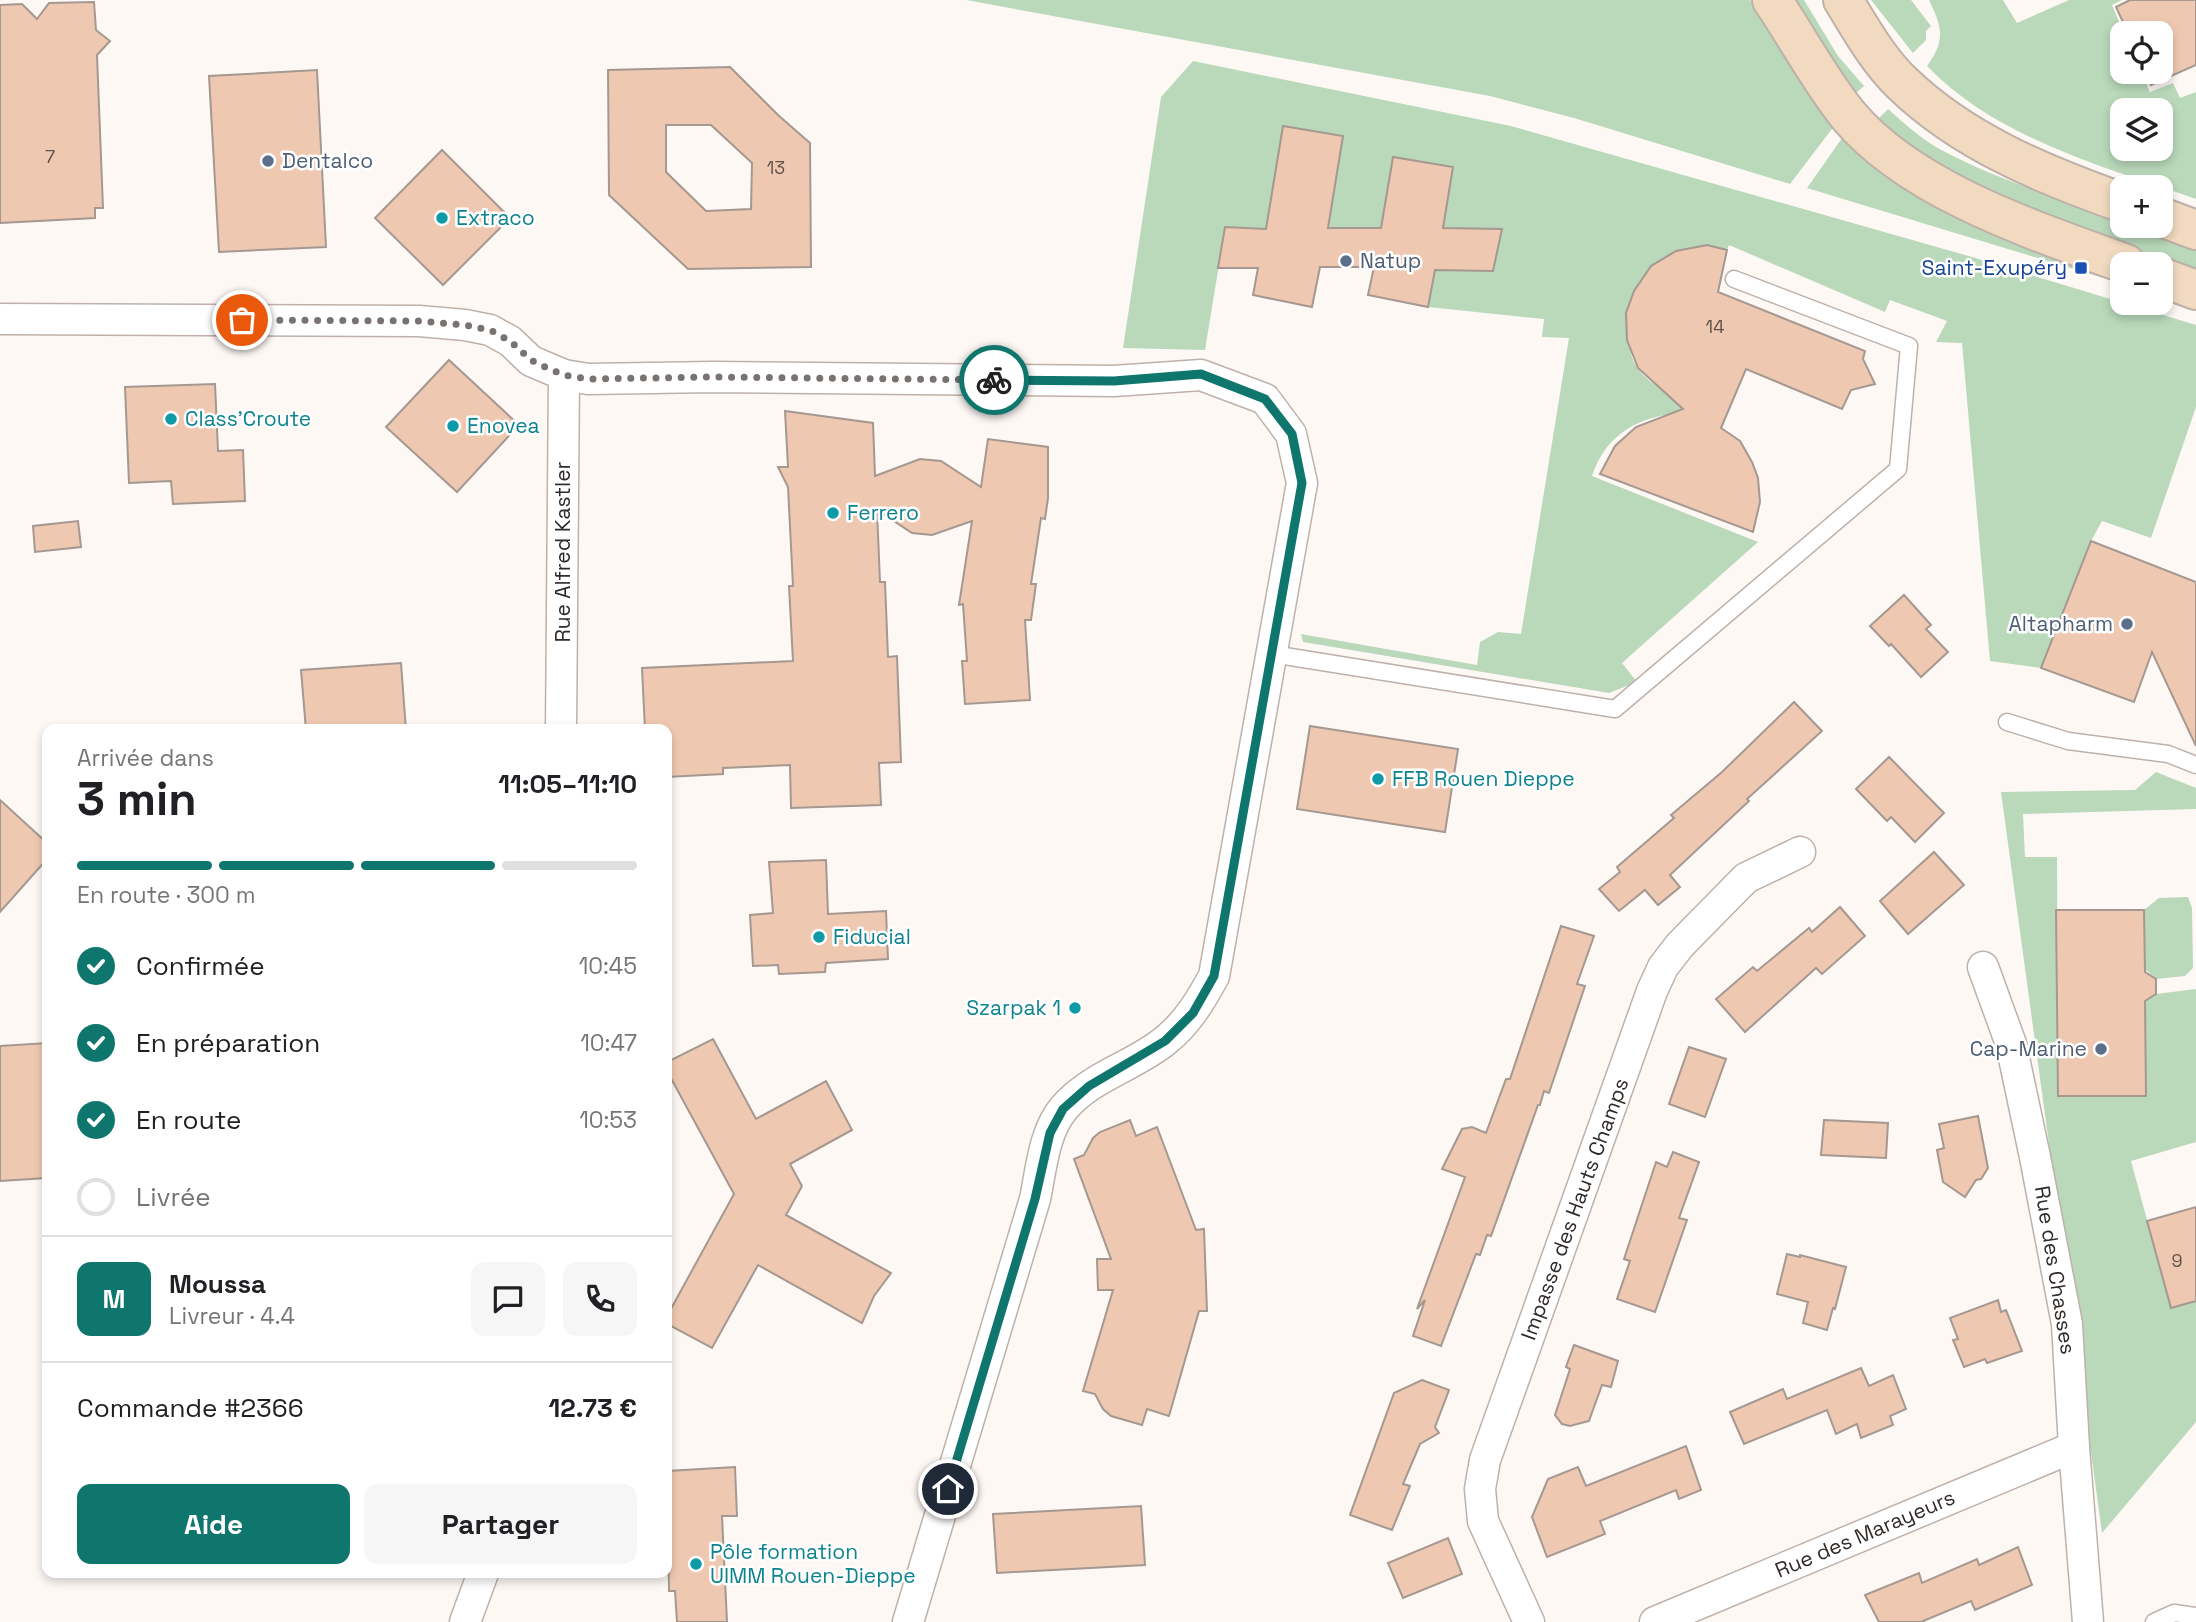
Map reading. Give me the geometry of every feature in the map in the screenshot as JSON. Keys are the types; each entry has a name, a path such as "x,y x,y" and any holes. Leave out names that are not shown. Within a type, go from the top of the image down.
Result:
{"main road":[{"path":"1772,0 1821,79 1850,117 1889,153 1936,185 2012,221 2110,258"},
{"path":"1843,0 1872,48 1902,83 1940,114 1977,139 2022,163 2110,198"},
{"path":"2173,221 2196,230"},
{"path":"2173,281 2196,290"}],"street":[{"path":"0,319 419,321 465,325 490,330 510,341 531,360 564,375 589,379 713,377 1114,381 1201,374 1265,399 1292,434 1302,483 1214,976 1193,1013 1165,1041 1089,1086 1063,1109 1050,1133 1035,1199 908,1622"},
{"name":"Rue Alfred Kastler","path":"561,724 564,375"},
{"name":"Impasse des Hauts Champs","path":"1529,1622 1483,1521 1480,1489 1485,1460 1652,991 1663,967 1701,922 1746,878 1800,852"},
{"name":"Rue des Chasses","path":"1983,967 2011,1044 2061,1285 2070,1354 2074,1447 2088,1622"},
{"name":"Rue des Marayeurs","path":"1655,1622 2074,1447"},
{"path":"465,1622 482,1578"}],"lane":[{"path":"1272,654 1615,709 1898,469 1909,345 1734,279"},
{"path":"2007,722 2068,741 2168,754 2196,765"},
{"path":"2154,1622 2174,1613 2196,1616"}],"green space":[{"path":"966,0 1750,0 1838,121 1790,184 1574,118 1490,96"},
{"path":"1793,0 1804,0 1838,56 1864,86 1854,95"},
{"path":"1871,0 1911,0 1931,26 1926,31 1926,40 1913,53"},
{"path":"1929,0 2003,0 2017,23 2069,0 2122,0 2112,5 2119,21 2110,21 2110,84 2146,84 2150,92 2173,83 2180,98 2196,92 2196,199 2173,191 2173,175 2127,175 2053,148 1985,113 1927,66 1937,49 1939,26"},
{"path":"1193,61 1511,126 2110,299 2110,315 2163,315 2196,325 2196,407 2151,538 2102,521 2091,541 2041,668 1990,661 1962,343 1936,342 1947,321 1890,300 1885,312 1729,245 1727,250 1699,247 1686,249 1662,259 1643,277 1633,296 1629,336 1630,350 1638,369 1650,381 1663,390 1694,401 1684,413 1653,418 1627,429 1606,448 1592,476 1758,542 1622,663 1637,682 1609,693 1303,642 1301,634 1477,665 1480,642 1498,632 1521,634 1569,338 1542,337 1544,319 1428,307 1435,270 1493,271 1502,230 1443,228 1453,167 1394,157 1381,228 1328,228 1343,136 1283,126 1266,229 1225,228 1205,350 1123,348 1161,97"},
{"path":"1888,109 1932,145 1949,154 2035,190 2110,216 2110,238 2173,237 2196,245 2196,280 2173,272 2173,252 2115,252 1942,172 1876,121"},
{"path":"1847,131 2110,264 2110,280 1807,188"},
{"path":"2156,772 2196,788 2196,809 2023,814 2025,857 2057,857 2058,1096 2146,1096 2145,1002 2156,994 2196,989 2196,1142 2131,1161 2171,1308 2196,1301 2196,1422 2102,1533 2001,792 2135,790"},
{"path":"2188,897 2192,908 2193,968 2185,976 2156,979 2145,969 2144,910 2159,898"}],"building":[{"path":"2130,0 2196,0 2196,65 2173,75 2173,21 2122,21 2116,7"},
{"path":"94,2 96,30 110,41 97,55 103,208 95,208 95,218 0,223 0,5 22,4 37,19 49,3"},
{"path":"730,67 810,143 811,267 688,269 609,195 608,70","holes":["666,125 711,125 752,163 751,209 706,211 666,172"]},
{"name":"Dentalco","path":"317,70 326,247 219,252 209,76"},
{"path":"1283,126 1343,136 1328,228 1381,228 1393,157 1453,167 1443,228 1502,229 1493,271 1435,270 1428,307 1368,295 1374,267 1320,267 1312,307 1253,295 1258,268 1218,268 1225,227 1266,229"},
{"name":"Extraco","path":"442,150 510,218 443,285 375,218"},
{"path":"1707,245 1727,250 1718,292 1865,351 1863,359 1875,384 1851,390 1842,409 1746,369 1721,428 1740,441 1758,478 1760,502 1753,532 1600,474 1615,446 1636,427 1683,409 1638,368 1627,340 1626,313 1634,291 1651,266 1676,251"},
{"name":"Enovea","path":"449,360 519,425 457,492 386,427"},
{"name":"Class'Croute","path":"215,384 218,451 243,450 245,501 173,504 171,481 129,483 125,387"},
{"path":"785,411 873,423 875,476 920,459 941,461 981,487 988,439 1048,447 1048,498 1045,519 1041,518 1031,584 1036,584 1031,620 1025,620 1030,700 965,704 962,661 967,661 963,604 959,605 972,521 932,535 912,533 877,510 880,582 885,582 888,657 897,656 901,762 879,763 881,805 791,808 790,765 723,768 723,774 672,777 672,724 645,724 642,668 793,661 789,586 793,586 788,487 778,467 788,467"},
{"path":"78,521 81,547 35,552 33,526"},
{"name":"Altapharm","path":"2091,541 2196,582 2196,746 2152,652 2134,702 2041,668"},
{"path":"1904,595 1931,625 1926,629 1948,652 1921,677 1891,644 1889,646 1870,626"},
{"path":"401,663 406,724 306,724 301,670"},
{"path":"1794,702 1822,731 1747,799 1749,801 1670,875 1680,887 1658,905 1645,890 1619,911 1599,889 1620,872 1617,867 1674,818 1671,815 1722,772"},
{"name":"FFB Rouen Dieppe","path":"1310,726 1458,749 1445,832 1297,809"},
{"path":"1889,757 1944,813 1915,842 1891,817 1887,821 1856,789"},
{"path":"0,800 42,838 42,865 0,912"},
{"path":"1934,852 1964,885 1908,934 1880,901"},
{"name":"Fiducial","path":"826,860 828,914 886,911 888,959 826,963 825,972 779,974 778,965 753,966 750,915 773,913 769,862"},
{"path":"1840,907 1865,936 1822,974 1816,968 1745,1032 1716,999 1753,967 1757,971 1809,928 1812,932"},
{"name":"Cap-Marine","path":"2056,910 2144,910 2145,972 2156,979 2156,994 2145,1001 2146,1096 2058,1096"},
{"path":"1561,926 1594,936 1577,984 1585,986 1549,1093 1544,1091 1538,1105 1491,1236 1487,1235 1480,1255 1476,1254 1441,1346 1413,1336 1425,1300 1417,1309 1465,1177 1442,1169 1462,1129 1472,1127 1486,1133 1506,1079 1510,1079"},
{"path":"713,1039 756,1119 826,1081 852,1130 790,1164 802,1186 786,1215 891,1273 874,1296 862,1323 758,1265 712,1348 672,1327 672,1307 734,1194 672,1080 672,1060"},
{"path":"42,1043 42,1178 0,1181 0,1046"},
{"path":"1689,1047 1726,1059 1705,1117 1669,1104"},
{"path":"1978,1116 1988,1168 1965,1197 1943,1182 1937,1150 1944,1148 1939,1124"},
{"path":"1130,1120 1136,1136 1157,1127 1196,1230 1204,1229 1207,1311 1199,1311 1169,1416 1147,1409 1142,1425 1111,1416 1103,1409 1095,1394 1083,1391 1113,1290 1098,1290 1097,1259 1111,1259 1074,1159 1084,1155 1093,1138 1100,1132"},
{"path":"1824,1120 1888,1123 1886,1158 1821,1155"},
{"path":"1673,1152 1699,1162 1679,1218 1687,1220 1655,1312 1617,1299 1630,1261 1624,1259 1656,1162 1667,1167"},
{"path":"2196,1207 2196,1301 2171,1308 2147,1221"},
{"path":"1787,1254 1846,1267 1827,1330 1803,1323 1808,1302 1777,1294"},
{"path":"1998,1300 2001,1312 2006,1310 2022,1351 1987,1363 1985,1359 1964,1367 1953,1340 1958,1339 1950,1318"},
{"path":"1574,1345 1618,1361 1611,1387 1602,1385 1589,1421 1570,1426 1562,1424 1555,1415 1570,1369 1566,1367"},
{"path":"1861,1368 1869,1386 1893,1375 1906,1409 1890,1416 1893,1425 1861,1438 1857,1424 1836,1434 1827,1410 1744,1444 1730,1412 1783,1389 1787,1399"},
{"path":"1422,1380 1449,1390 1435,1427 1439,1433 1420,1444 1403,1484 1410,1486 1392,1530 1350,1515 1394,1393"},
{"path":"1686,1446 1701,1490 1679,1499 1676,1490 1600,1521 1605,1534 1547,1557 1532,1517 1548,1479 1578,1467 1586,1486"},
{"name":"Pôle formation UIMM Rouen-Dieppe","path":"735,1467 737,1516 722,1516 727,1622 677,1622 675,1591 669,1591 669,1578 672,1578 672,1471"},
{"path":"1141,1506 1145,1565 997,1573 993,1514"},
{"path":"1448,1538 1462,1574 1403,1598 1388,1563"},
{"path":"2018,1547 2032,1585 1975,1610 1971,1601 1921,1622 1879,1622 1865,1595 1919,1573 1922,1583 1977,1559 1979,1565"}],"way so far":[{"path":"242,320 419,321 465,325 490,330 510,341 531,360 547,368 564,375 589,379 713,377 994,380"}],"place":[{"name":"Dentalco","path":"268,161"},
{"name":"Extraco","path":"442,218"},
{"name":"Natup","path":"1346,261"},
{"name":"Saint-Exupéry","path":"2081,268"},
{"name":"Class'Croute","path":"171,419"},
{"name":"Enovea","path":"453,426"},
{"name":"Ferrero","path":"833,513"},
{"name":"Altapharm","path":"2127,624"},
{"name":"FFB Rouen Dieppe","path":"1378,779"},
{"name":"Fiducial","path":"819,937"},
{"name":"Szarpak 1","path":"1075,1008"},
{"name":"Cap-Marine","path":"2101,1049"},
{"name":"Pôle formation UIMM Rouen-Dieppe","path":"696,1564"}],"route":[{"path":"948,1489 1035,1199 1050,1133 1063,1109 1089,1086 1165,1041 1193,1013 1214,976 1302,483 1292,434 1265,399 1201,374 1114,381 994,380"}]}
